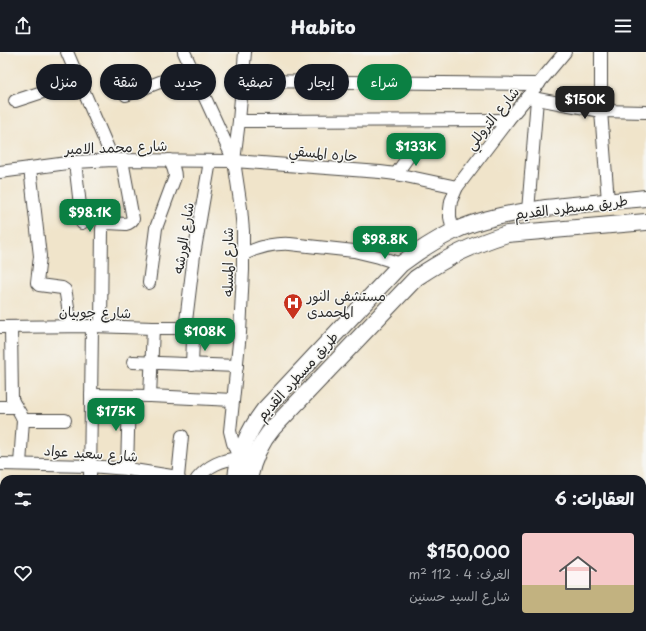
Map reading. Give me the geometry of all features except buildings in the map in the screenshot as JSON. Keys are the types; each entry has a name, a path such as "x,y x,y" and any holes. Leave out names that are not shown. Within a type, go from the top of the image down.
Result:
{"main road":[{"name":"طريق مسطرد القديم","path":"237,475 239,458 245,440 264,410 401,264 415,253 453,232 504,215 608,201 646,198"},
{"name":"طريق مسطرد القديم","path":"250,475 255,457 263,441 273,428 416,278 434,266 470,246 507,234 646,222"}],"street":[{"path":"67,52 72,64"},
{"path":"184,52 189,64"},
{"path":"244,64 245,52"},
{"name":"شارع التروللي","path":"453,232 450,209 451,201 457,187 508,120 532,98 538,84 565,52"},
{"path":"601,52 601,110 608,201"},
{"path":"286,82 538,84"},
{"path":"15,101 36,94"},
{"path":"528,211 532,98 601,110 646,112"},
{"path":"89,100 118,160 132,219 131,222 126,224 108,223 102,228 91,395 90,475"},
{"path":"206,100 234,161"},
{"path":"234,161 241,100"},
{"path":"239,121 508,120"},
{"path":"396,174 416,146"},
{"name":"شارع محمد الامير","path":"0,169 30,168 75,162 118,160 234,161"},
{"path":"149,283 156,228 176,177 173,165 169,160"},
{"name":"شارع الورشه","path":"186,321 194,255 210,161"},
{"name":"حاره المسقي","path":"234,161 380,172 457,187"},
{"name":"شارع المسله","path":"234,161 241,208 244,270 230,431 239,458"},
{"path":"75,162 82,223"},
{"path":"30,168 40,256 37,283 39,285 62,288 65,290 71,326"},
{"path":"244,254 264,246 290,244 354,251 401,264"},
{"name":"شارع جوبيان","path":"6,327 96,326 178,328 182,327 186,321"},
{"path":"6,327 12,399 22,415 23,420 20,464"},
{"path":"150,396 153,328"},
{"path":"192,365 193,339"},
{"path":"133,362 236,366"},
{"path":"91,395 233,400"},
{"path":"127,469 129,396"},
{"path":"0,407 16,407"},
{"path":"23,420 65,420"},
{"path":"178,475 182,436"},
{"path":"200,475 213,465 226,460 239,458"},
{"name":"شارع سعيد عواد","path":"0,464 90,466 127,469 161,475"}],"place":[{"name":"مستشفى النور المحمدى","path":"293,320"}]}
